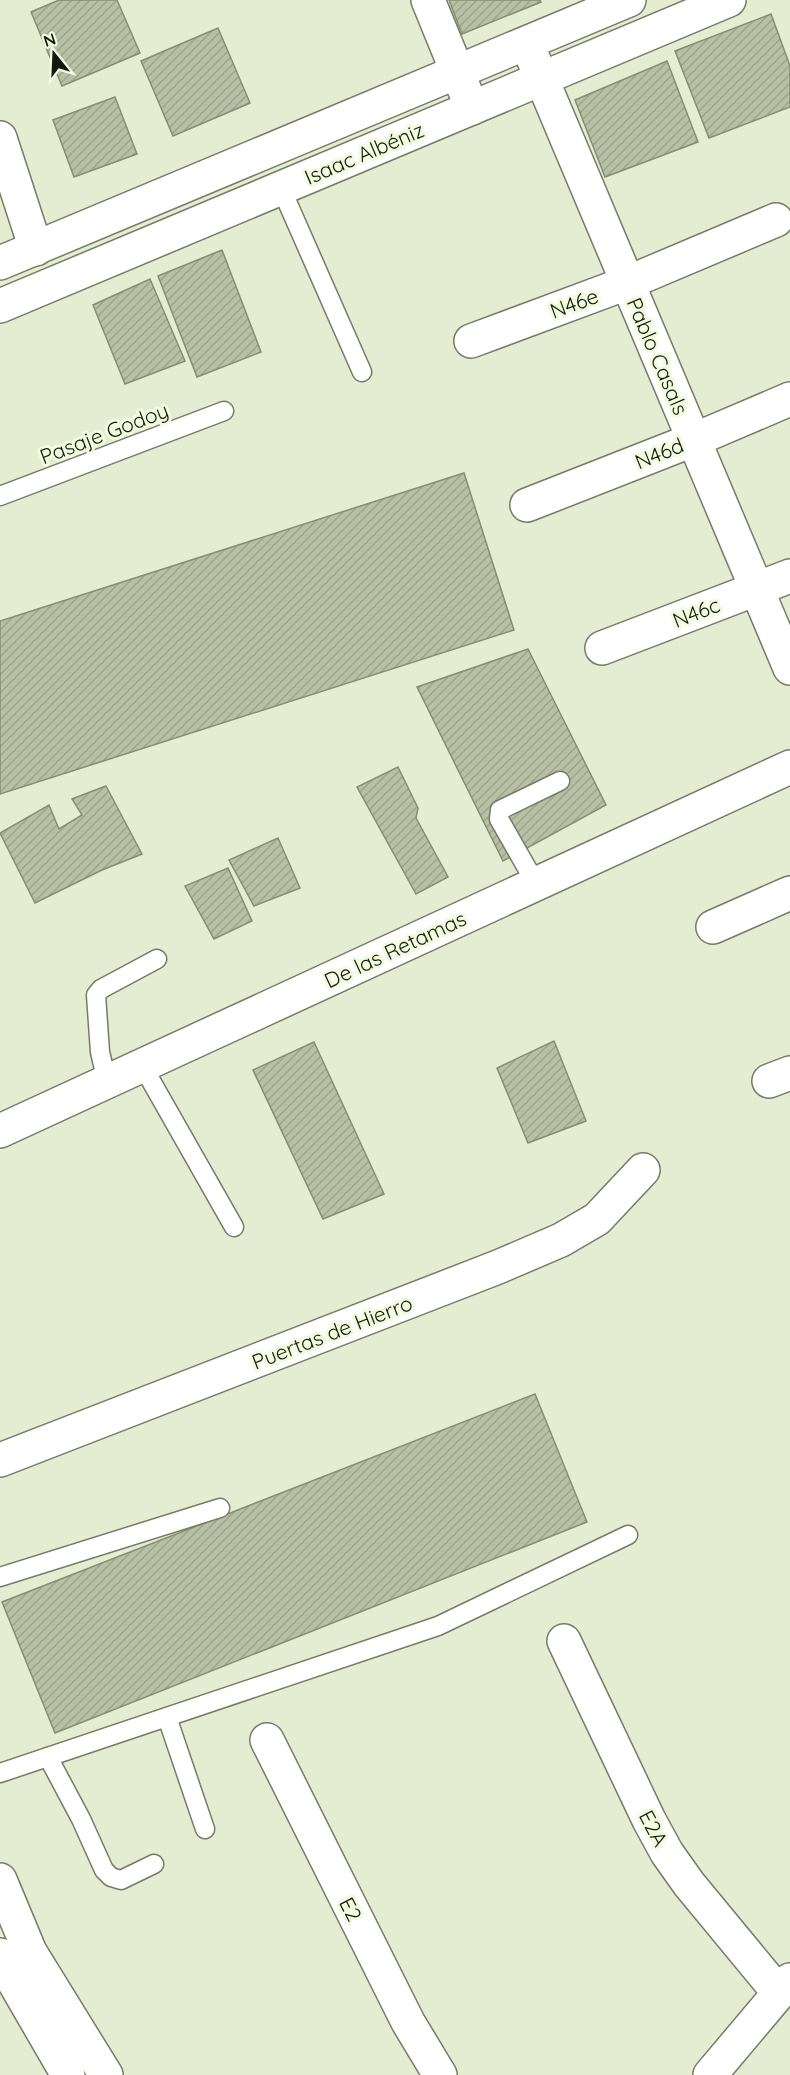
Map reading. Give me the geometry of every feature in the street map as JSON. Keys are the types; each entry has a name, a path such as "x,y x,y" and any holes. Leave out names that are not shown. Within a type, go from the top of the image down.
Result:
{"street":[{"path":"428,0 472,108"},
{"name":"Isaac Albéniz","path":"0,263 629,0"},
{"name":"Isaac Albéniz","path":"0,306 729,0"},
{"name":"Pablo Casals","path":"526,44 543,79 627,284 790,668"},
{"path":"0,138 36,249"},
{"name":"N46e","path":"471,341 627,284 776,220"},
{"name":"N46d","path":"527,506 790,399"},
{"name":"N46c","path":"602,648 790,576"},
{"name":"De las Retamas","path":"0,1131 790,767"},
{"path":"713,927 790,893"},
{"name":"Puertas de Hierro","path":"0,1460 498,1267 561,1240 597,1219 643,1170"},
{"name":"E2A","path":"564,1641 667,1853 689,1884 784,1987"},
{"name":"E2","path":"267,1740 408,2022 440,2075"},
{"path":"0,1880 30,1952 106,2075"},
{"path":"0,1954 68,2075"},
{"path":"710,2075 784,1987"}],"lane":[{"path":"281,188 362,372"},
{"name":"Pasaje Godoy","path":"0,496 224,411"},
{"path":"536,884 499,819 500,810 560,781"},
{"path":"107,1082 100,1052 96,995 157,959"},
{"path":"142,1065 234,1227"},
{"path":"0,1577 220,1508"},
{"path":"0,1773 438,1626 628,1535"},
{"path":"167,1717 205,1829"},
{"path":"48,1756 81,1819 104,1870 111,1877 121,1880 154,1864"}],"building":[{"path":"59,0 117,0 140,53 62,86 31,12"},
{"path":"449,0 540,0 541,2 462,34"},
{"path":"771,14 790,66 790,107 709,138 675,51"},
{"path":"218,28 250,103 173,136 141,61"},
{"path":"667,61 698,142 605,177 575,100"},
{"path":"115,97 137,154 74,177 53,120"},
{"path":"222,250 261,352 197,377 158,276"},
{"path":"150,279 185,361 125,384 93,305"},
{"path":"464,473 514,630 0,794 0,621"},
{"path":"528,649 606,805 503,861 417,687"},
{"path":"398,767 418,808 416,818 448,877 416,894 357,787"},
{"path":"106,786 142,854 102,870 35,903 0,833 49,805 59,829 82,815 72,799"},
{"path":"278,838 300,888 254,906 229,860"},
{"path":"228,868 252,921 214,939 185,886"},
{"path":"554,1041 586,1121 528,1143 497,1068"},
{"path":"314,1042 384,1194 323,1219 253,1070"},
{"path":"535,1394 587,1522 55,1733 2,1602"}]}
